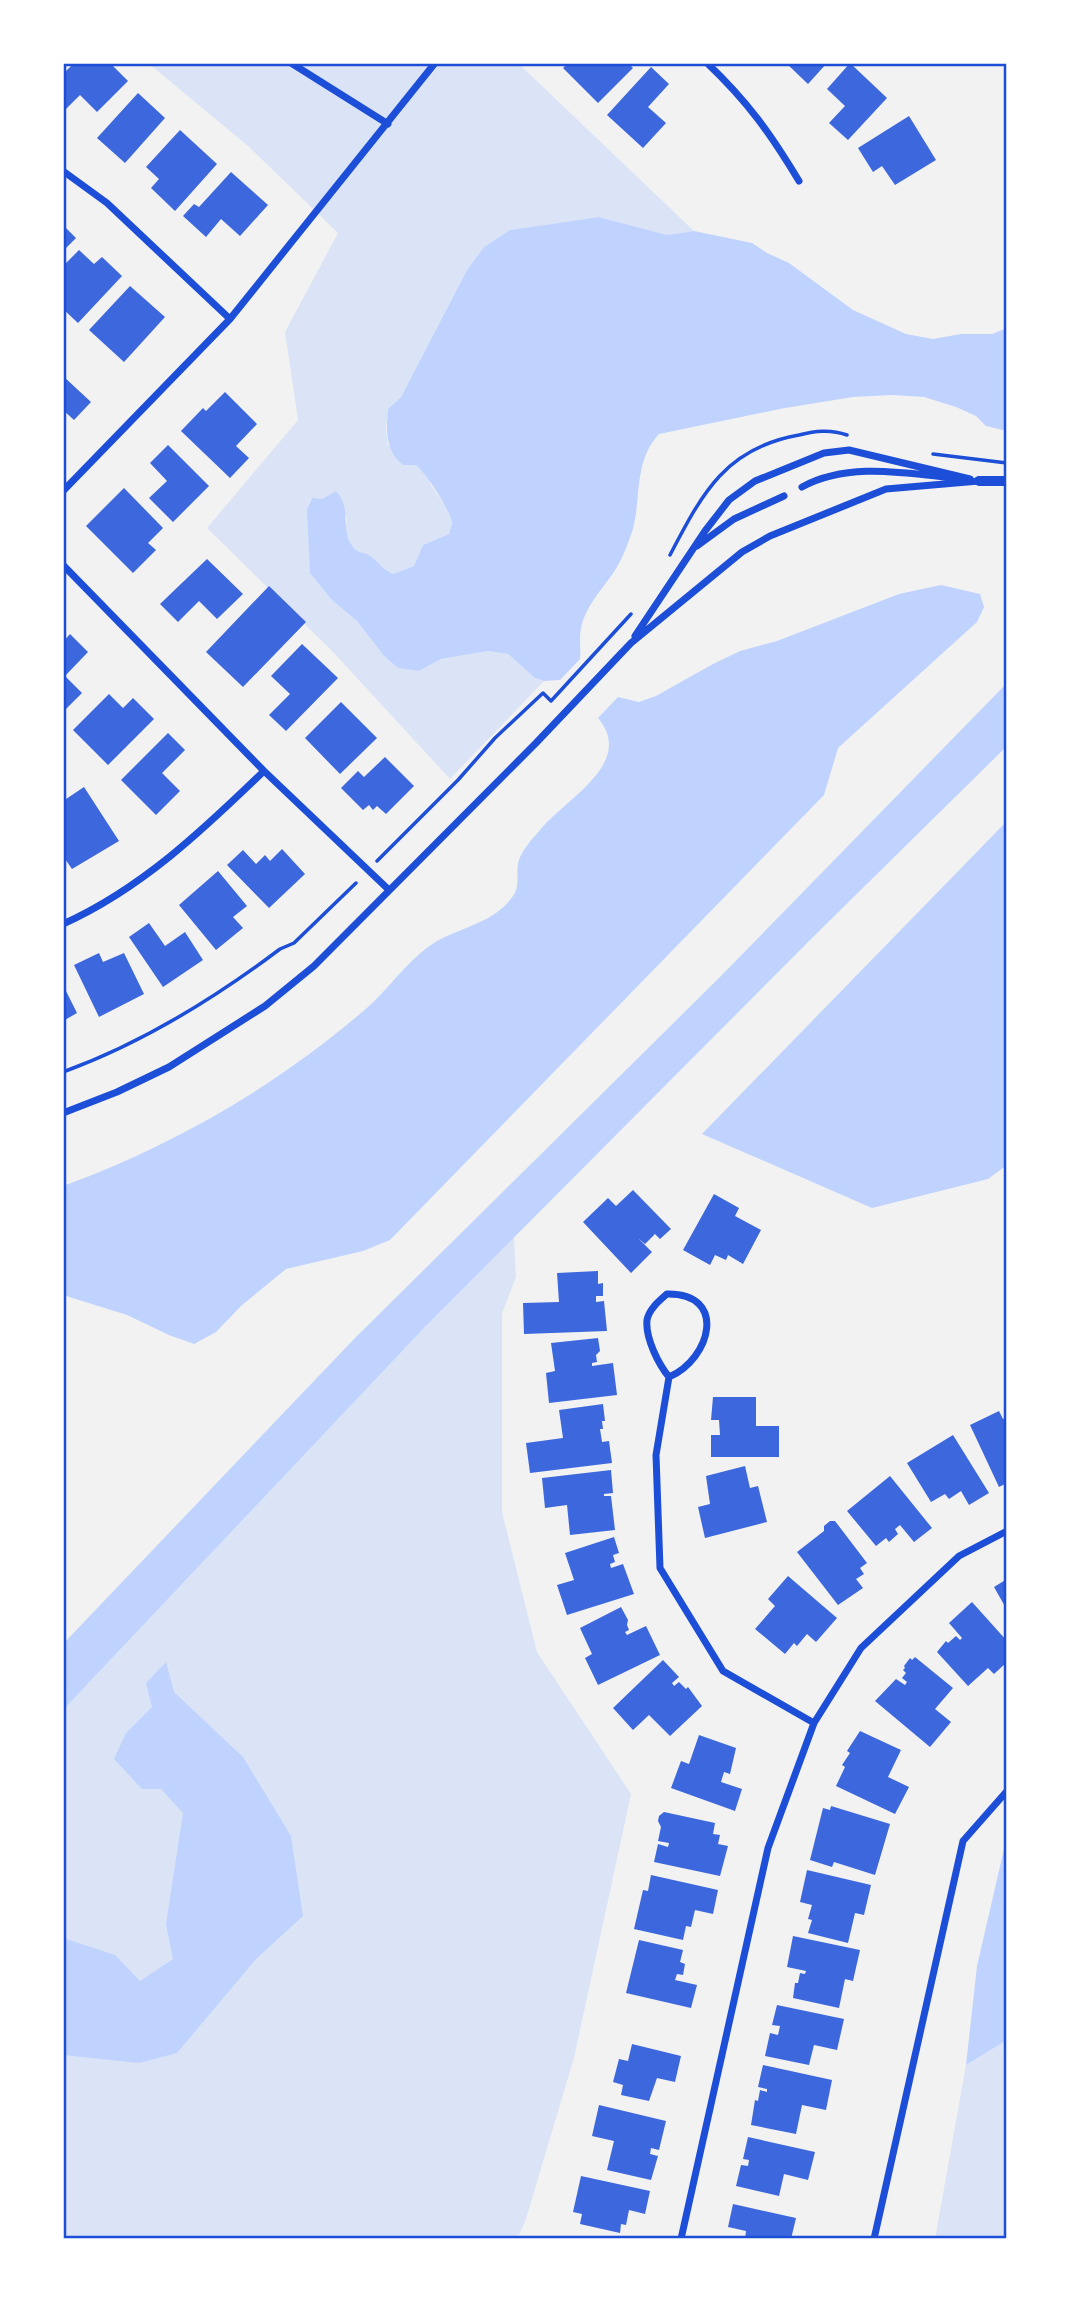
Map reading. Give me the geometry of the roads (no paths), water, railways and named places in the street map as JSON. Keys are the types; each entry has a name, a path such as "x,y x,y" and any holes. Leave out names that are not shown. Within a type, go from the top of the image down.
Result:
{"street":[{"path":"291,63 387,124"},
{"path":"63,491 230,319 435,63"},
{"path":"707,63 738,92 768,130 799,181"},
{"path":"63,171 107,203 230,319"},
{"path":"631,643 691,551 729,500 755,481 824,453 849,450 979,481"},
{"path":"802,487 816,480 843,474 886,471 979,481"},
{"path":"63,1114 169,1067 265,1006 314,966 536,743 631,643 718,570 770,536 886,489 1007,481"},
{"path":"691,551 734,519 784,496"},
{"path":"63,565 264,771 389,890"},
{"path":"63,924 139,881 198,835 264,771"},
{"path":"669,1377 679,1373 688,1364 704,1341 709,1328 699,1306 680,1294 667,1294 654,1305 647,1321 653,1351 669,1377 656,1455 660,1568 723,1671 814,1723"},
{"path":"681,2239 768,1848 814,1723 861,1648 959,1556 1007,1531"},
{"path":"874,2239 963,1841 1007,1791"}],"water":[{"path":"599,217 667,235 694,231 752,243 789,263 853,310 906,334 933,339 961,334 992,334 1007,328 1007,431 986,426 976,416 956,407 924,397 892,395 853,397 785,408 659,434 645,456 635,519 625,550 583,619 580,659 560,680 544,681 535,678 508,654 488,651 441,659 419,671 398,668 384,656 357,621 332,600 310,573 307,509 312,498 322,499 336,491 344,505 347,533 353,547 370,555 393,574 414,566 423,545 449,534 451,518 431,482 419,468 415,465 403,465 393,453 387,432 388,409 401,397 467,270 484,247 510,230"},
{"path":"941,585 980,594 984,607 977,622 838,748 824,795 390,1240 363,1251 286,1269 241,1306 216,1332 194,1344 127,1315 63,1295 63,1186 105,1170 185,1132 261,1087 298,1062 368,1007 428,947 495,914 515,892 520,856 525,848 551,818 593,779 603,765 608,750 607,734 598,718 618,697 639,702 656,696 740,651 777,641 899,594"},
{"path":"1007,683 1007,746 424,1328 63,1710 63,1644 355,1338 721,976"},
{"path":"1007,821 1007,1165 988,1179 872,1208 702,1134"},
{"path":"166,1662 174,1692 243,1757 291,1836 303,1916 256,1959 177,2053 139,2063 63,2055 63,1938 115,1955 140,1981 173,1959 166,1924 183,1813 161,1789 142,1789 114,1759 126,1733 152,1707 146,1683"},
{"path":"1007,1836 1007,2040 966,2065 977,1966"}]}
